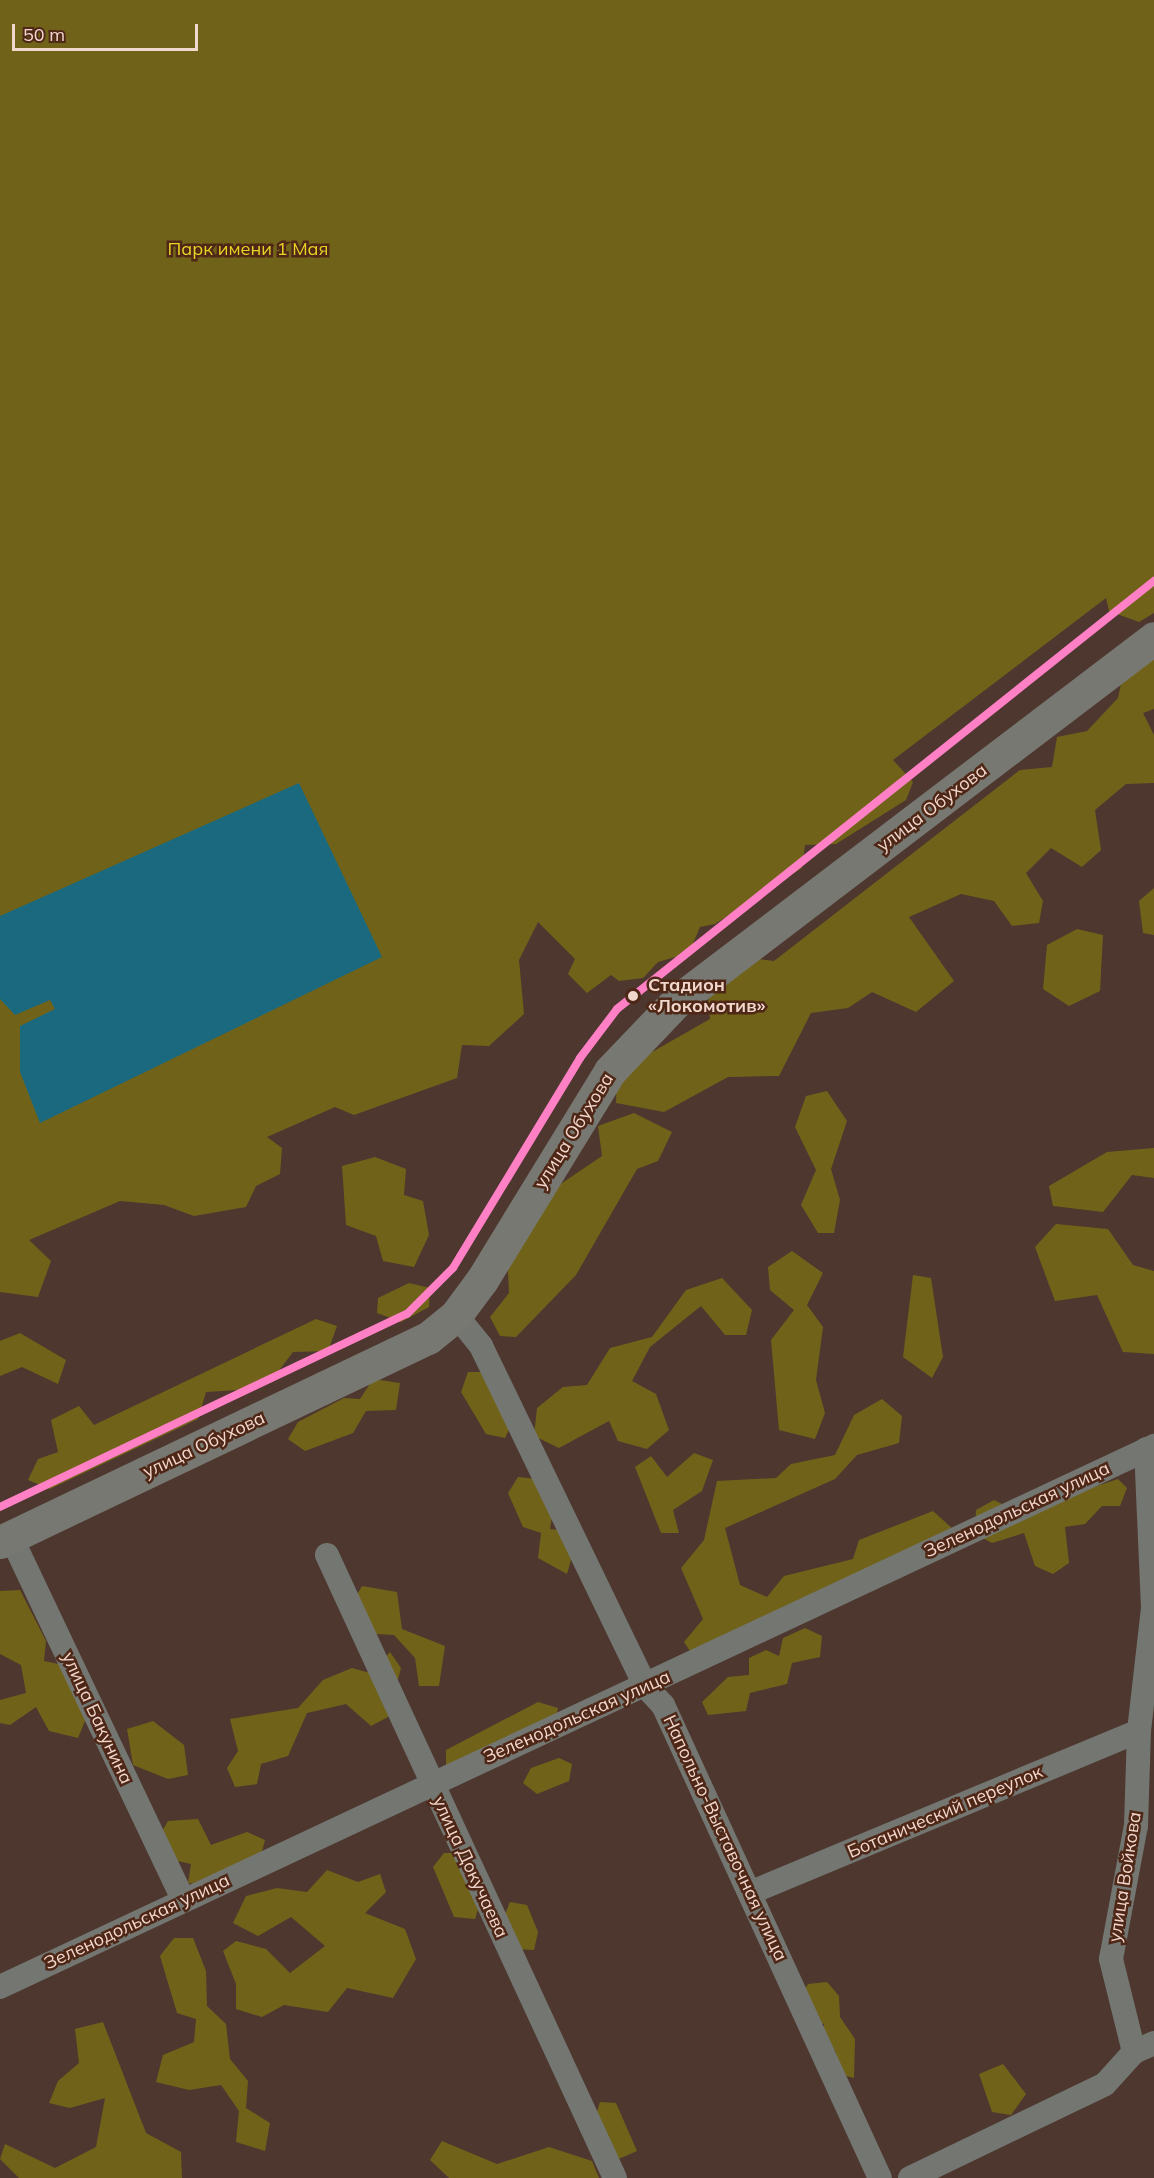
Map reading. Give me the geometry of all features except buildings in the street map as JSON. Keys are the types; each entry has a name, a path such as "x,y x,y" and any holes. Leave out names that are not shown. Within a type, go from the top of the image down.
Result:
{"street":[{"name":"улица Обухова","path":"6,1539 428,1338 456,1316 610,1071 677,1000 1154,638"},
{"name":"Напольно-Выставочная улица","path":"456,1316 481,1346 528,1436 646,1687 663,1705 752,1892 880,2178"},
{"name":"Зеленодольская улица","path":"0,1987 431,1783 646,1687 1150,1448"},
{"name":"улица Войкова","path":"1144,2047 1111,1959 1136,1826 1139,1731 1153,1608 1150,1448"},
{"name":"улица Бакунина","path":"6,1539 183,1900"},
{"name":"улица Докучаева","path":"327,1555 615,2178"},
{"name":"Ботанический переулок","path":"752,1892 1139,1731"},
{"path":"910,2178 1105,2084 1144,2047"}],"green space":[{"name":"Парк имени 1 Мая","path":"0,0 1154,0 1154,613 1139,622 1109,611 1106,598 893,760 913,782 906,800 836,844 805,845 802,868 715,924 700,927 689,953 658,962 643,978 619,981 611,975 587,993 568,974 575,959 538,922 519,960 524,1014 489,1046 462,1045 457,1078 354,1115 335,1107 267,1137 282,1148 280,1174 256,1186 246,1207 194,1216 164,1205 120,1201 29,1240 51,1261 38,1297 0,1292"},
{"path":"1154,645 1154,709 1143,713 1154,735 1154,783 1126,784 1095,810 1101,850 1082,867 1051,848 1026,873 1043,901 1039,923 1012,926 994,901 961,894 909,917 954,981 916,1012 872,992 848,1008 811,1013 779,1076 728,1077 664,1112 616,1103 617,1072 710,1019 707,984 743,957 774,961 1020,770 1052,767 1057,737 1087,731 1118,698 1125,664"},
{"path":"1154,888 1154,935 1143,933 1139,901"},
{"path":"1077,929 1103,935 1100,991 1069,1006 1043,989 1047,945"},
{"path":"827,1091 847,1121 831,1169 840,1200 834,1233 818,1233 801,1205 816,1170 795,1127 806,1096"},
{"path":"634,1113 672,1132 658,1161 637,1169 576,1275 516,1337 500,1336 490,1317 509,1293 507,1251 537,1200 602,1156 598,1126"},
{"path":"1154,1148 1154,1178 1132,1175 1103,1212 1053,1206 1049,1186 1107,1152"},
{"path":"375,1157 406,1169 404,1195 423,1201 429,1235 414,1267 383,1261 376,1236 346,1225 342,1166"},
{"path":"1056,1224 1108,1229 1133,1265 1154,1271 1154,1354 1123,1352 1097,1295 1055,1301 1035,1247"},
{"path":"792,1251 823,1273 807,1305 823,1327 816,1380 825,1413 815,1439 779,1430 771,1340 794,1310 770,1290 768,1267"},
{"path":"913,1275 931,1278 943,1357 932,1378 903,1357"},
{"path":"722,1278 752,1310 746,1335 725,1335 701,1306 650,1347 632,1381 656,1394 669,1430 647,1449 618,1441 609,1421 559,1448 534,1436 537,1408 563,1387 587,1385 610,1348 652,1337 686,1290"},
{"path":"409,1283 430,1288 429,1307 401,1322 377,1313 378,1298"},
{"path":"316,1319 337,1326 328,1351 293,1352 277,1373 239,1390 206,1392 198,1419 50,1489 28,1480 38,1459 58,1452 51,1420 79,1406 94,1425"},
{"path":"20,1333 66,1360 58,1384 22,1367 0,1376 0,1341"},
{"path":"468,1372 490,1372 513,1421 505,1438 486,1434 461,1392"},
{"path":"373,1379 400,1383 396,1410 366,1411 353,1433 305,1451 288,1439 298,1422 344,1398 360,1399"},
{"path":"882,1399 902,1416 899,1443 857,1455 835,1479 725,1528 740,1585 767,1597 784,1576 853,1559 859,1540 933,1511 954,1530 692,1654 684,1642 703,1619 681,1568 704,1540 717,1481 776,1478 791,1464 835,1455 854,1415"},
{"path":"694,1453 713,1460 702,1491 673,1510 679,1533 661,1533 635,1467 651,1456 667,1477"},
{"path":"518,1477 538,1479 553,1511 550,1529 567,1531 574,1549 567,1574 538,1558 541,1533 523,1527 508,1493"},
{"path":"1118,1479 1127,1488 1120,1506 1102,1506 1085,1524 1065,1527 1069,1563 1053,1574 1035,1566 1024,1533 992,1543 975,1534 976,1510 994,1500 1018,1512"},
{"path":"362,1586 397,1592 402,1629 445,1646 439,1686 419,1686 415,1658 394,1635 358,1633 348,1610"},
{"path":"20,1590 46,1641 44,1661 63,1665 87,1716 78,1738 49,1731 36,1707 10,1725 0,1723 0,1700 26,1693 21,1665 0,1654 0,1591"},
{"path":"805,1628 822,1636 820,1657 792,1663 787,1684 750,1693 746,1711 708,1715 702,1702 728,1677 749,1675 749,1658 766,1650 779,1656 783,1638"},
{"path":"390,1652 401,1668 388,1717 371,1726 346,1704 307,1713 288,1756 261,1764 257,1784 235,1787 227,1768 238,1751 230,1719 298,1708 323,1680 352,1668 370,1673"},
{"path":"538,1702 558,1708 555,1722 446,1769 446,1750"},
{"path":"153,1721 184,1745 188,1775 168,1779 133,1765 127,1729"},
{"path":"559,1758 572,1764 569,1781 537,1794 523,1783 531,1768"},
{"path":"198,1819 211,1845 247,1832 265,1840 261,1855 204,1885 188,1883 191,1864 168,1859 158,1838 168,1821"},
{"path":"444,1853 461,1853 481,1900 475,1919 454,1917 433,1867"},
{"path":"327,1870 358,1882 380,1874 386,1892 365,1913 405,1929 416,1959 393,1998 347,1988 328,2012 284,2005 262,2017 236,2009 236,1984 223,1951 236,1941 266,1949 290,1973 325,1946 291,1917 258,1936 233,1923 246,1896 277,1888 307,1892"},
{"path":"510,1902 527,1905 538,1932 534,1950 516,1949 503,1919"},
{"path":"174,1938 193,1938 206,1971 207,2006 226,2024 230,2059 248,2081 246,2108 270,2123 265,2151 236,2142 239,2111 221,2085 189,2090 156,2082 163,2055 194,2042 196,2019 177,2013 160,1956"},
{"path":"827,1982 839,1996 840,2017 855,2039 854,2078 835,2073 836,2052 823,2042 824,2024 812,2021 800,1998 808,1984"},
{"path":"103,2022 146,2133 181,2152 182,2178 19,2178 0,2159 5,2144 55,2168 96,2147 105,2098 70,2108 49,2103 58,2081 79,2063 75,2029"},
{"path":"1003,2064 1026,2094 1011,2115 992,2112 979,2074"},
{"path":"600,2102 616,2103 637,2151 605,2165 590,2134"},
{"path":"442,2141 497,2164 549,2147 592,2161 599,2178 449,2178 430,2160"}],"water":[{"path":"299,783 382,957 40,1123 20,1072 20,1026 55,1009 50,1000 15,1015 0,999 0,916"}],"transit line":[{"path":"0,1507 407,1314 453,1268 580,1058 617,1009 1154,581"}],"place":[{"name":"Стадион «Локомотив»","path":"633,996"}]}
